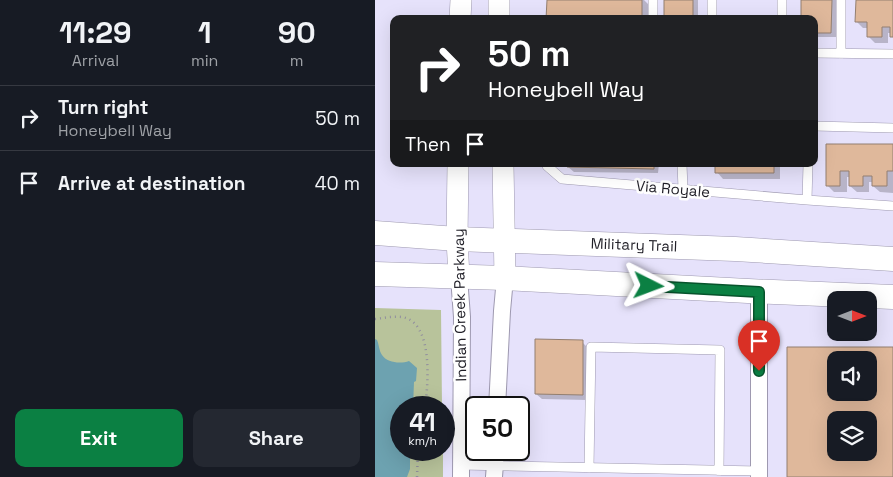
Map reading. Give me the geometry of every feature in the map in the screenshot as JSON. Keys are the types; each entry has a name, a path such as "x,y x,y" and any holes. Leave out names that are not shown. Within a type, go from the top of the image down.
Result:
{"main road":[{"name":"Military Trail","path":"375,233 457,239 735,249 893,259"},
{"path":"375,274 505,278 759,292 893,297"}],"street":[{"path":"460,15 461,0"},
{"path":"499,0 499,15"},
{"name":"Indian Creek Parkway","path":"458,167 457,239 462,317 461,471"},
{"path":"497,396 501,311 505,278 503,167"},
{"path":"759,292 759,474"}],"lane":[{"path":"653,0 653,15"},
{"path":"711,15 712,0"},
{"path":"782,0 782,15"},
{"path":"841,0 841,54"},
{"path":"818,53 893,54"},
{"path":"818,126 893,128"},
{"name":"Via Royale","path":"548,167 561,179 893,206"},
{"path":"682,167 683,189"},
{"path":"807,200 808,167"},
{"path":"589,468 591,347 720,350 719,470"},
{"path":"461,471 495,472 589,468 719,470 759,474"}],"path":[{"path":"375,319 404,317 418,327 424,342 428,362 426,396"},
{"path":"417,477 418,461"}],"shaded area":[{"path":"375,308 441,310 442,396 390,396 390,461 443,461 443,477 375,477"},
{"path":"375,339 384,358 398,363 409,361 417,368 413,396 390,396 390,461 410,461 407,477 375,477"}],"building":[{"path":"547,0 642,0 642,15 546,15"},
{"path":"664,0 693,0 693,15 664,15"},
{"path":"801,0 832,0 831,33 818,33 818,15 801,15"},
{"path":"856,0 893,0 893,37 890,37 890,27 882,27 882,37 867,37 867,22 855,22"},
{"path":"826,144 893,144 893,171 887,171 887,186 872,186 872,176 863,176 863,186 849,186 849,171 840,171 840,186 826,186"},
{"path":"567,167 654,167 654,169"},
{"path":"715,167 774,167 774,173 715,173"},
{"path":"535,339 583,340 583,395 535,394"},
{"path":"787,347 893,347 893,477 787,477"}],"route":[{"path":"649,286 759,292 759,371"}]}
